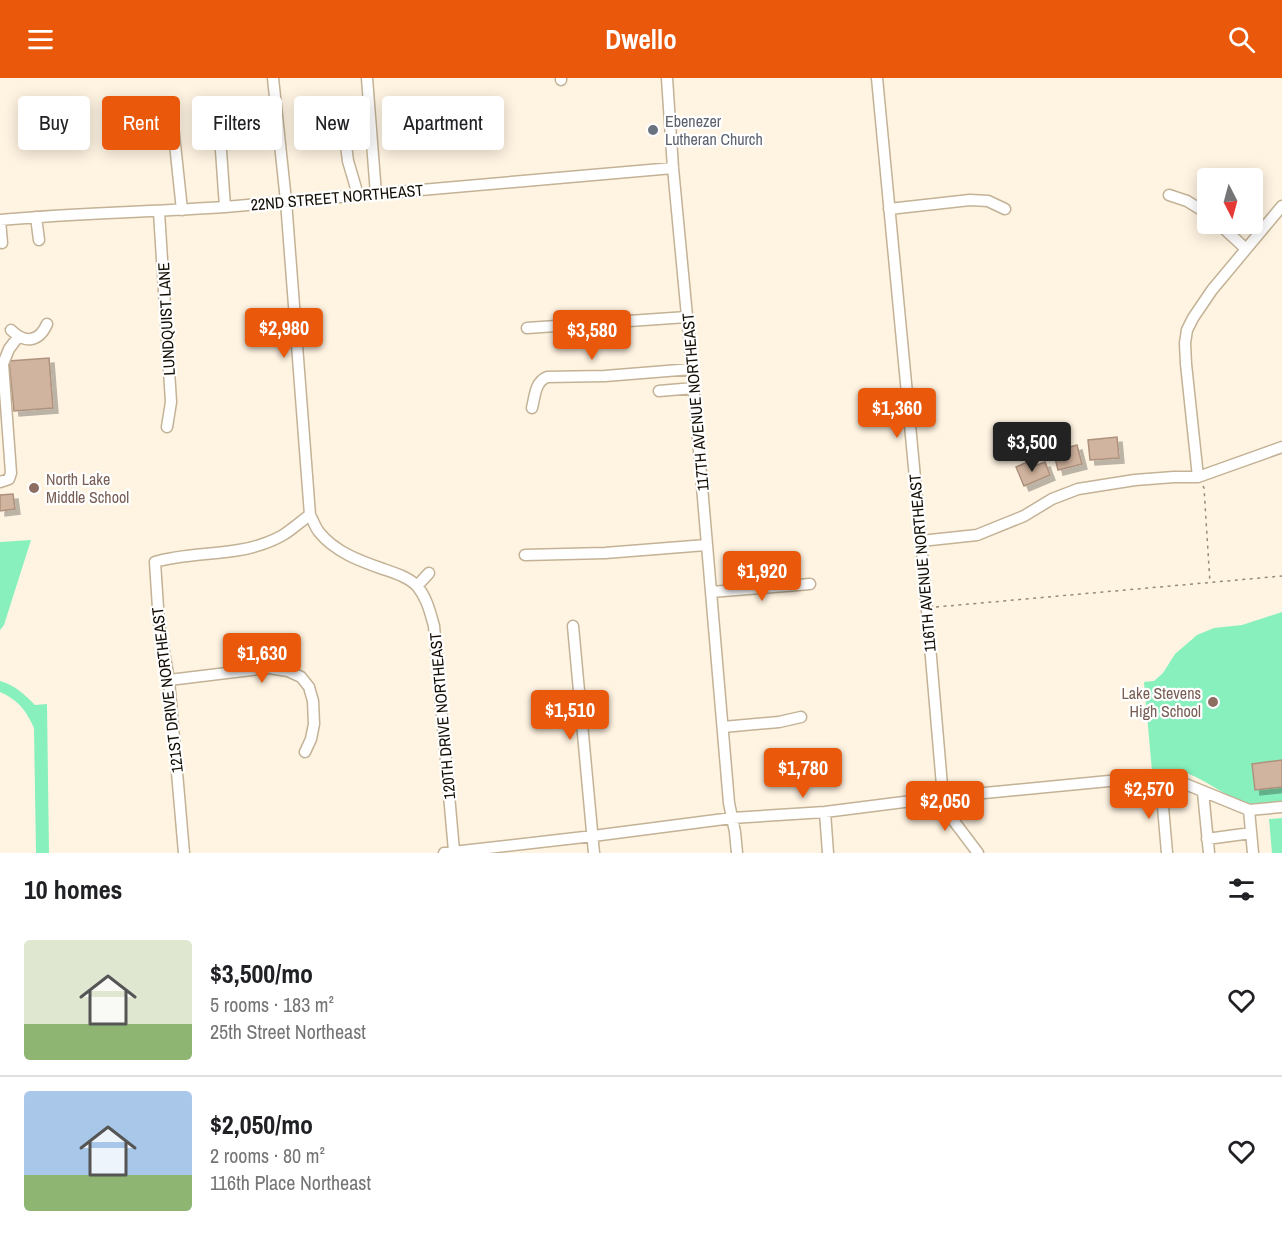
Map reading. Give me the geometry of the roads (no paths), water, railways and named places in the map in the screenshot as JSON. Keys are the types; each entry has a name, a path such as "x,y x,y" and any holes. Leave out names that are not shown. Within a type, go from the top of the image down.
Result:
{"street":[{"path":"273,78 286,201 310,515 317,530 333,546 358,561 401,576 417,586 429,573"},
{"path":"367,78 376,194"},
{"name":"117TH AVENUE NORTHEAST","path":"667,78 729,803 737,853"},
{"name":"116TH AVENUE NORTHEAST","path":"877,78 943,797"},
{"path":"176,150 182,210"},
{"path":"221,150 225,207"},
{"path":"347,150 358,195"},
{"name":"22ND STREET NORTHEAST","path":"0,220 225,207 570,174 673,168"},
{"path":"1169,195 1197,207"},
{"path":"889,209 970,200 988,201 1005,208"},
{"path":"1198,477 1186,364 1187,330 1212,290 1282,206"},
{"name":"LUNDQUIST LANE","path":"159,212 171,402 167,427"},
{"path":"36,217 39,240"},
{"path":"0,220 2,243"},
{"path":"1230,234 1246,249"},
{"path":"527,328 687,317"},
{"path":"0,482 6,481 11,473 3,364 14,334 28,339 38,337 44,332 47,324"},
{"path":"532,408 537,384 547,377 692,369"},
{"path":"659,391 694,388"},
{"path":"921,541 977,535 1024,516 1052,499 1078,489 1135,480 1198,477 1282,447"},
{"name":"121ST DRIVE NORTHEAST","path":"184,853 170,680 159,623 155,562 172,557 240,550 260,544 283,535 310,515"},
{"path":"525,555 605,553 706,545"},
{"path":"711,592 810,584"},
{"name":"120TH DRIVE NORTHEAST","path":"417,586 429,606 434,626 449,852"},
{"path":"573,626 594,853"},
{"path":"170,680 269,669 301,677 309,687 313,701 314,724 305,752"},
{"path":"723,727 779,722 801,717"},
{"path":"449,852 732,818 825,812 943,797 1140,778 1161,784 1178,781 1249,810 1282,807"},
{"path":"1161,784 1167,853"},
{"path":"1203,792 1209,853"},
{"path":"943,797 950,816 978,853"},
{"path":"1249,810 1253,853"},
{"path":"825,812 828,853"},
{"path":"1208,839 1251,833"}],"place":[{"name":"Ebenezer Lutheran Church","path":"653,130"},
{"name":"North Lake Middle School","path":"34,488"},
{"name":"Lake Stevens High School","path":"1213,702"}]}
